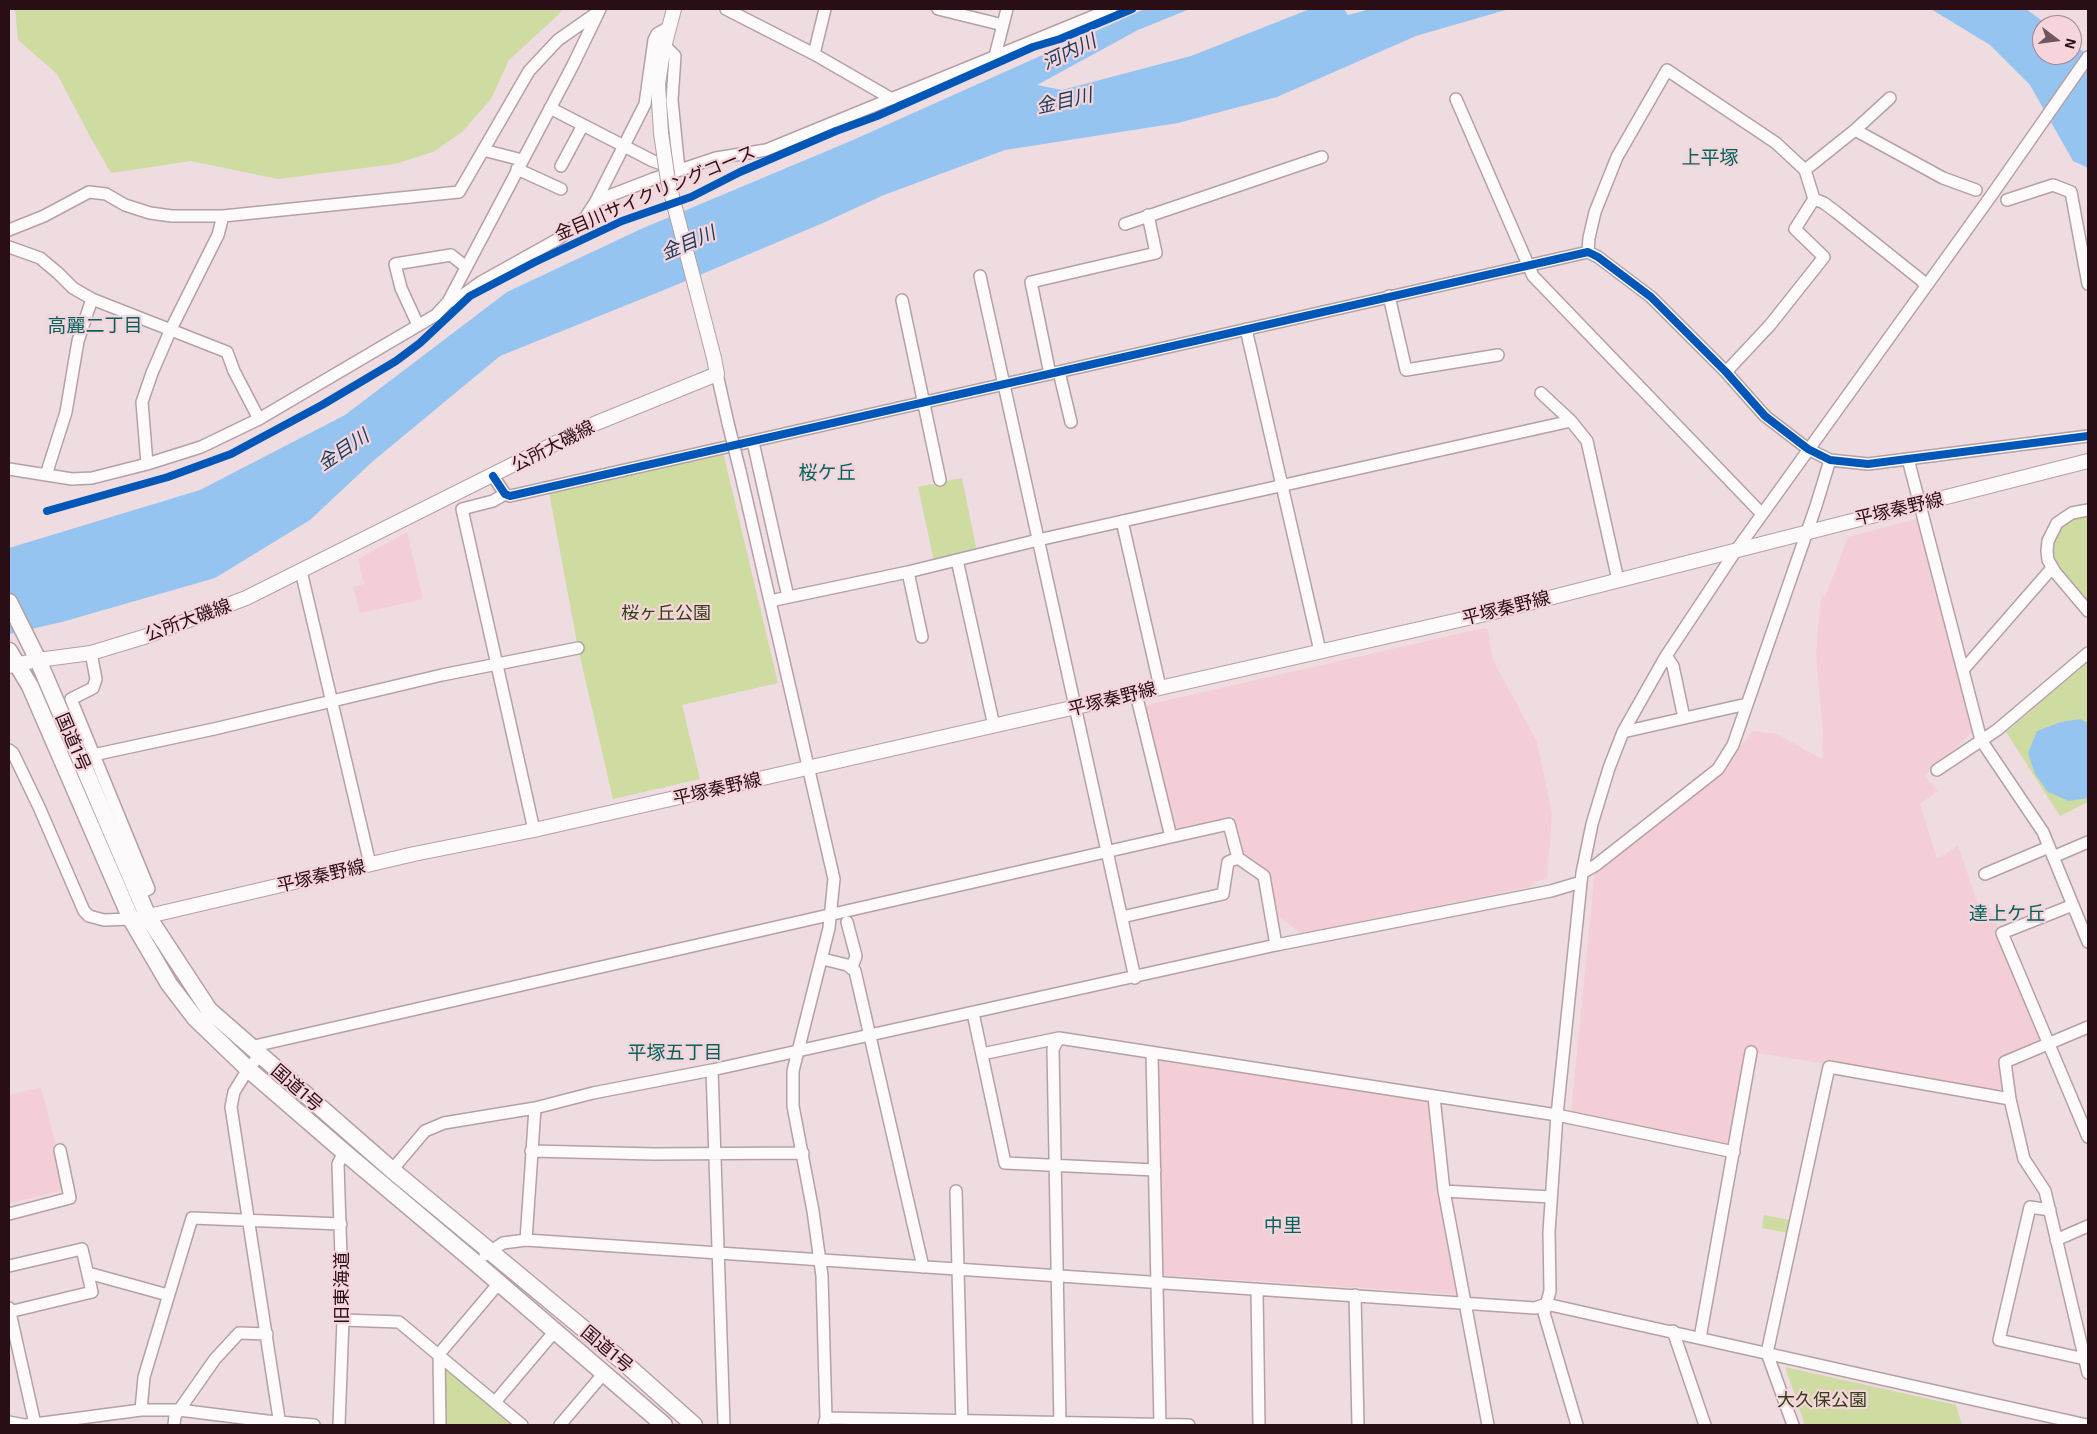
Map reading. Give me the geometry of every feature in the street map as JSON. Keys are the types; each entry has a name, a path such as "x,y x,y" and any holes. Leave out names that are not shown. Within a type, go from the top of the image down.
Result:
{"highway":[{"name":"国道1号","path":"9,602 35,655 148,918 209,1010 392,1170 620,1359 694,1425"},
{"name":"国道1号","path":"11,659 30,686 131,919 168,984 194,1018 248,1069 664,1425"}],"main road":[{"path":"674,9 668,26 658,84 660,133 668,181 717,374"},
{"name":"公所大磯線","path":"11,659 35,655 91,654 147,636 246,598 594,424 717,374"},
{"name":"平塚秦野線","path":"131,919 148,918 414,854 534,830 1136,694 1160,686 1490,613 2088,461"}],"street":[{"path":"814,54 825,9"},
{"path":"938,9 1003,25"},
{"path":"995,56 1007,9"},
{"path":"596,202 716,158 766,150 1111,9"},
{"path":"9,470 72,479 92,478 147,464 200,447 259,419 436,315 448,302 600,10"},
{"path":"9,230 44,216 89,192 106,194 124,205 150,213 172,216 223,216 459,192 529,71 558,40 600,10"},
{"path":"731,10 814,54 892,99"},
{"path":"448,302 459,298 487,279 558,239 585,218 596,202 646,104 654,40 657,34 668,26"},
{"path":"664,45 675,56 672,100 679,170"},
{"path":"1578,1425 1544,1313 1550,1291 1549,1232 1557,1115 1582,878 1592,824 1609,768 1623,732 1666,656 1735,552 2088,57"},
{"path":"1588,252 1588,238 1594,212 1617,157 1667,70 1776,143 1805,170 1814,199 1836,212 1926,286"},
{"path":"1805,170 1856,130 1890,98"},
{"path":"1456,99 1526,265 1533,276 1762,514"},
{"path":"550,108 653,161 679,170"},
{"path":"561,166 583,126"},
{"path":"1856,130 1943,178 1976,190"},
{"path":"483,150 519,164 561,189"},
{"path":"1125,224 1322,157"},
{"path":"2007,200 2053,185 2071,192 2088,284"},
{"path":"1726,372 1770,325 1824,257 1796,229 1814,199"},
{"path":"1070,422 1031,282 1156,253 1148,215"},
{"path":"147,464 142,402 171,329 218,235 223,216"},
{"path":"9,247 40,258 72,288 92,299 227,352 234,371 259,419"},
{"path":"493,476 505,494 510,496 1588,252 1598,257 1651,296 1726,372 1765,416 1808,449 1830,460 1868,464 2088,436"},
{"path":"418,326 401,288 394,264 450,255 466,267"},
{"path":"980,276 1135,978"},
{"path":"1389,296 1406,370 1498,355"},
{"path":"46,475 66,412 78,341 92,299"},
{"path":"902,300 940,480"},
{"path":"1246,329 1320,651"},
{"path":"717,374 834,879 832,914 823,959 809,1003 793,1071 793,1106 803,1153 820,1260 825,1422 1188,1425"},
{"path":"1541,393 1571,420 1586,441 1618,580"},
{"path":"770,601 908,572 1038,540 1571,420"},
{"path":"753,442 788,597"},
{"path":"1908,459 1918,505 1981,740 2043,832 2088,942"},
{"path":"392,1170 427,1129 444,1123 534,1108 593,1093 712,1070 1135,978 1276,945 1551,892 1582,878 1718,769 1733,745 1808,531 1830,460"},
{"path":"505,494 493,501 462,509 534,830"},
{"path":"2088,510 2072,513 2064,517 2053,530 2047,551 2052,568 2088,611"},
{"path":"1122,522 1160,686"},
{"path":"957,560 994,726"},
{"path":"1963,670 2052,568"},
{"path":"301,571 306,584 331,701 370,864"},
{"path":"908,572 922,636"},
{"path":"93,755 214,729 442,675 578,648"},
{"path":"1937,770 1997,730 2088,653"},
{"path":"91,654 96,679 93,688 71,699 149,889 138,894"},
{"path":"1666,656 1673,666 1684,718"},
{"path":"1136,694 1171,838"},
{"path":"1623,732 1747,704"},
{"path":"9,750 13,753 39,807 84,911 96,919 131,919"},
{"path":"280,1424 250,1220 231,1107 234,1092 248,1069 255,1051 832,914 1229,824 1238,858 1264,876 1276,945"},
{"path":"1985,874 2088,842"},
{"path":"1122,918 1223,894 1228,862 1238,858"},
{"path":"2073,905 2002,933 2088,1137"},
{"path":"846,922 856,956 852,967"},
{"path":"823,959 852,967 855,971 923,1267"},
{"path":"973,1013 1005,1163 1054,1167 1155,1170"},
{"path":"2088,1028 2005,1062 2010,1099 2024,1159 2045,1191 2088,1373"},
{"path":"982,1054 1059,1038 1152,1054 1557,1115 1734,1152"},
{"path":"1059,1038 1053,1049 1060,1424"},
{"path":"1700,1338 1751,1052"},
{"path":"1152,1054 1160,1425"},
{"path":"1793,1425 1767,1354 1829,1068 2010,1099"},
{"path":"712,1070 724,1425"},
{"path":"1434,1096 1444,1191 1488,1425"},
{"path":"526,1240 534,1108"},
{"path":"9,1214 70,1198 60,1150"},
{"path":"531,1151 716,1154 803,1153"},
{"name":"旧東海道","path":"339,1425 343,1320 342,1224 338,1162 344,1152"},
{"path":"1444,1191 1551,1197"},
{"path":"956,1192 962,1423"},
{"path":"2050,1210 2030,1207 1999,1340 2085,1359"},
{"path":"141,1410 144,1377 192,1218 342,1224"},
{"path":"2056,1240 2088,1226"},
{"path":"477,1264 489,1250 503,1243 526,1240 1535,1308 1546,1304 1674,1331 1767,1354 2087,1425"},
{"path":"9,1266 82,1249 92,1292 9,1310 35,1424"},
{"path":"88,1273 168,1295"},
{"path":"440,1425 439,1354 499,1283"},
{"path":"1257,1289 1258,1425"},
{"path":"1355,1295 1358,1425"},
{"path":"343,1320 399,1322 522,1425"},
{"path":"495,1402 555,1331"},
{"path":"1674,1331 1705,1425"},
{"path":"174,1425 175,1416 215,1359 239,1333 267,1334"},
{"path":"560,1425 604,1373"},
{"path":"9,1422 24,1425 67,1423 141,1410 179,1410 280,1424 314,1425"}],"shaded area":[{"path":"1917,519 1974,731 1924,776 1938,791 1920,804 1937,859 1958,846 1979,907 1988,904 2044,1042 2002,1060 2005,1091 2002,1093 1747,1051 1731,1147 1571,1113 1595,871 1718,775 1753,731 1777,734 1822,759 1823,732 1816,655 1821,596 1825,597 1848,537"},
{"path":"407,532 423,599 360,613 353,587 364,584 358,559"},
{"path":"1484,628 1488,630 1493,660 1537,742 1552,813 1547,879 1533,882 1530,887 1301,933 1278,916 1269,871 1241,852 1233,816 1177,828 1174,826 1146,709 1147,705"},
{"path":"1161,1058 1430,1100 1460,1292 1456,1294 1162,1275 1158,1062"},
{"path":"41,1087 57,1150 61,1191 9,1203 9,1095"}],"green space":[{"path":"15,9 563,9 509,60 491,99 462,132 433,152 395,164 278,179 191,161 111,173 57,74 18,40"},
{"name":"桜ヶ丘公園","path":"723,452 778,683 682,705 700,779 613,799 578,648 549,492"},
{"path":"962,478 977,552 934,561 918,487"},
{"path":"2088,513 2088,601 2058,567 2053,558 2052,546 2063,524 2071,517"},
{"path":"2088,662 2088,802 2060,816 2006,732"},
{"path":"1764,1215 1790,1220 1788,1233 1762,1228"},
{"path":"446,1367 513,1425 446,1425 443,1369"},
{"name":"大久保公園","path":"1785,1367 1956,1405 1962,1425 1805,1425"}],"water":[{"path":"1145,9 1190,9 1138,30 1037,85 1062,90 1191,56 1310,9 1344,9 1348,15 1371,9 1509,9 1416,36 1277,97 1178,123 1005,150 884,195 823,223 664,290 500,356 372,462 310,520 215,578 62,622 9,634 9,548 200,490 345,415 507,292 641,229 853,140"},
{"path":"1931,9 2026,9 2034,15 2032,15 2032,65 2082,65 2082,50 2088,55 2088,168 2073,161 2030,85 1990,45"},
{"path":"2080,719 2088,723 2088,798 2069,801 2048,792 2035,774 2028,753 2037,731 2061,722"}],"cycle path":[{"name":"金目川サイクリングコース","path":"47,511 168,477 231,454 322,405 396,361 420,343 470,296 535,262 622,221 691,197 740,172 836,131 877,116 1033,47 1060,39 1132,9"},
{"path":"493,476 505,494 510,496 1588,252 1598,257 1651,297 1726,372 1765,416 1808,449 1830,460 1868,464 2088,436"}],"district":[{"name":"上平塚","path":"1710,158"},
{"name":"高麗二丁目","path":"95,326"},
{"name":"桜ケ丘","path":"827,473"},
{"name":"達上ケ丘","path":"2007,914"},
{"name":"平塚五丁目","path":"675,1053"},
{"name":"中里","path":"1283,1226"}],"water label":[{"name":"河内川","path":"1069,52"},
{"name":"金目川","path":"1064,101"},
{"name":"金目川","path":"688,243"},
{"name":"金目川","path":"343,450"}]}
